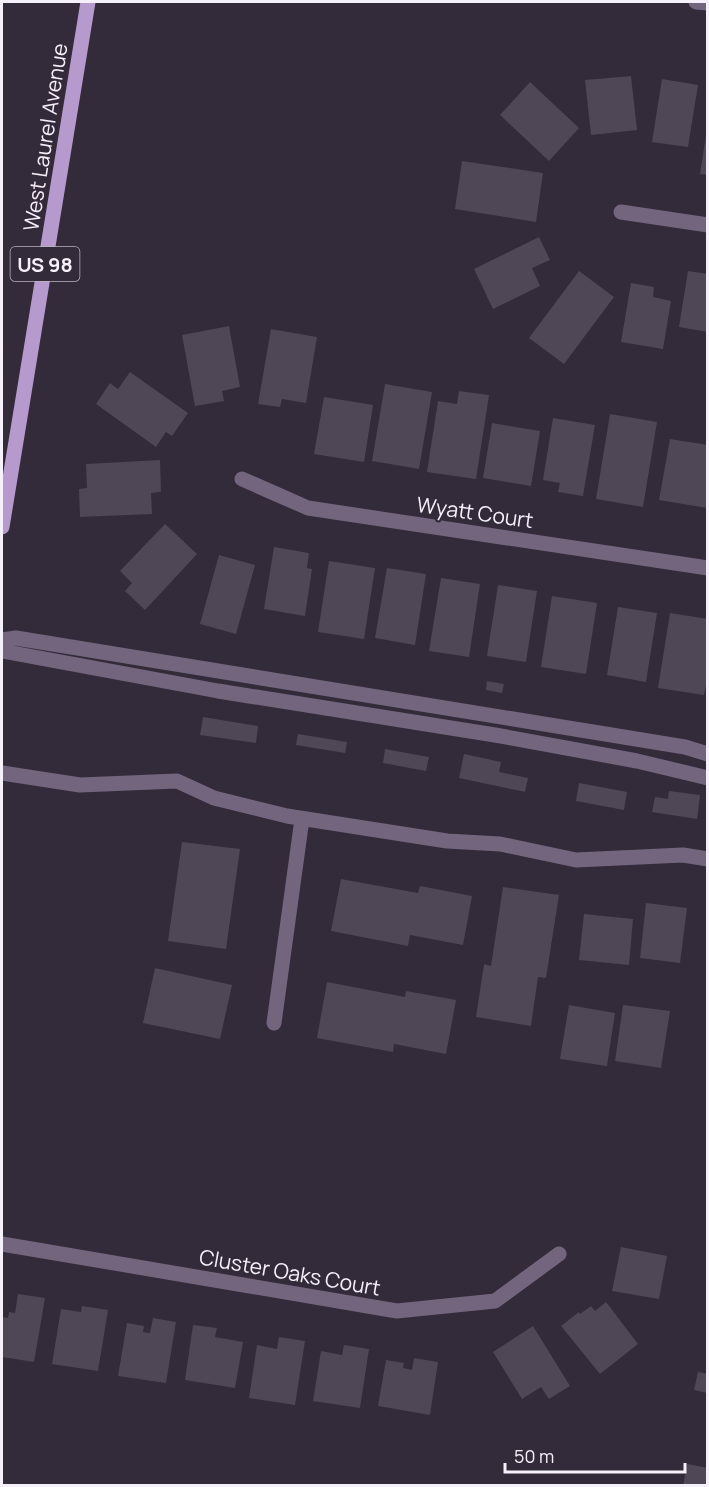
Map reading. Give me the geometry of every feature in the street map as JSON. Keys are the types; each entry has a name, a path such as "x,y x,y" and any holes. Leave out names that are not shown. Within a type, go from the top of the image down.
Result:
{"main road":[{"name":"West Laurel Avenue","path":"2,527 88,2"}],"street":[{"path":"696,2 708,3"},
{"path":"621,212 708,225"},
{"name":"Wyatt Court","path":"242,479 308,508 708,568"},
{"path":"2,640 16,638 184,664 685,747 708,754"},
{"path":"2,651 218,691 506,737 637,761 708,778"},
{"path":"2,773 80,785 177,781 214,798 302,819 447,841 500,844 576,860 682,855 708,859"},
{"path":"274,1023 302,819"},
{"name":"Cluster Oaks Court","path":"2,1244 397,1311 495,1301 559,1254"}],"building":[{"path":"631,76 637,130 591,135 585,80"},
{"path":"662,79 698,85 688,147 652,142"},
{"path":"530,82 579,128 549,161 500,115"},
{"path":"706,135 708,135 708,175 700,174"},
{"path":"462,161 543,173 536,222 455,209"},
{"path":"539,237 550,260 532,268 540,286 493,309 474,269"},
{"path":"579,271 614,297 564,364 529,338"},
{"path":"688,271 708,274 708,332 679,327"},
{"path":"631,283 654,287 653,297 671,301 663,349 621,342"},
{"path":"229,326 240,387 222,391 224,401 195,406 182,335"},
{"path":"271,329 317,337 306,403 282,399 280,407 258,404"},
{"path":"130,372 188,413 172,436 166,432 156,447 96,404 110,383 118,389"},
{"path":"385,384 432,392 419,469 372,461"},
{"path":"459,391 489,395 476,479 427,472 438,401 457,404"},
{"path":"324,397 373,405 364,462 314,454"},
{"path":"610,414 657,422 643,507 596,499"},
{"path":"553,418 595,425 583,496 558,492 560,483 543,480"},
{"path":"492,423 540,431 531,486 483,478"},
{"path":"670,439 708,445 707,508 659,500"},
{"path":"160,460 161,492 151,493 152,514 80,517 79,489 87,488 86,464"},
{"path":"165,524 197,554 145,610 125,591 132,583 120,571"},
{"path":"274,547 309,553 307,568 312,569 305,616 264,609"},
{"path":"219,555 255,565 236,634 200,624"},
{"path":"329,561 375,568 364,639 318,632"},
{"path":"387,568 426,574 415,645 375,638"},
{"path":"441,578 480,584 469,657 429,651"},
{"path":"498,585 537,591 526,662 487,656"},
{"path":"552,596 597,603 586,674 541,667"},
{"path":"618,607 657,613 646,682 607,675"},
{"path":"670,613 708,619 708,675 704,695 658,688"},
{"path":"487,681 504,684 502,693 486,690"},
{"path":"203,717 258,726 256,743 200,735"},
{"path":"298,734 347,742 345,753 296,745"},
{"path":"385,749 429,757 426,771 383,763"},
{"path":"464,754 501,762 499,772 528,778 525,792 459,778"},
{"path":"579,783 627,792 624,810 576,801"},
{"path":"669,791 700,795 697,819 652,812 655,797 668,799"},
{"path":"182,842 240,849 226,949 168,941"},
{"path":"341,879 418,893 420,886 472,896 463,945 410,935 408,946 331,931"},
{"path":"503,887 559,895 546,978 538,977 531,1026 476,1017 484,964 491,966"},
{"path":"646,903 687,908 680,963 640,958"},
{"path":"584,914 633,919 629,965 579,960"},
{"path":"155,968 232,985 220,1039 143,1023"},
{"path":"327,982 405,997 406,991 456,1000 446,1054 394,1044 393,1052 317,1038"},
{"path":"569,1005 615,1013 607,1066 560,1059"},
{"path":"623,1005 670,1011 661,1068 615,1061"},
{"path":"621,1247 667,1256 659,1299 612,1291"},
{"path":"18,1294 45,1298 34,1362 2,1357 2,1317 8,1318 9,1312 15,1313"},
{"path":"606,1302 638,1344 600,1374 561,1326 579,1312 580,1314 591,1306 595,1311"},
{"path":"82,1306 108,1310 98,1371 52,1364 61,1309 81,1312"},
{"path":"153,1318 176,1322 166,1383 118,1376 127,1323 144,1326 143,1332 150,1333"},
{"path":"193,1325 217,1328 215,1337 243,1342 235,1388 185,1380"},
{"path":"533,1326 570,1386 549,1399 541,1387 522,1399 493,1352"},
{"path":"279,1337 305,1341 295,1405 249,1398 257,1345 277,1349"},
{"path":"344,1345 369,1349 360,1408 313,1401 321,1351 342,1355"},
{"path":"414,1358 438,1362 430,1415 378,1406 386,1360 404,1363 403,1368 412,1370"},
{"path":"698,1372 708,1374 708,1393 694,1390"},
{"path":"687,1464 708,1468 708,1486 683,1486"}]}
